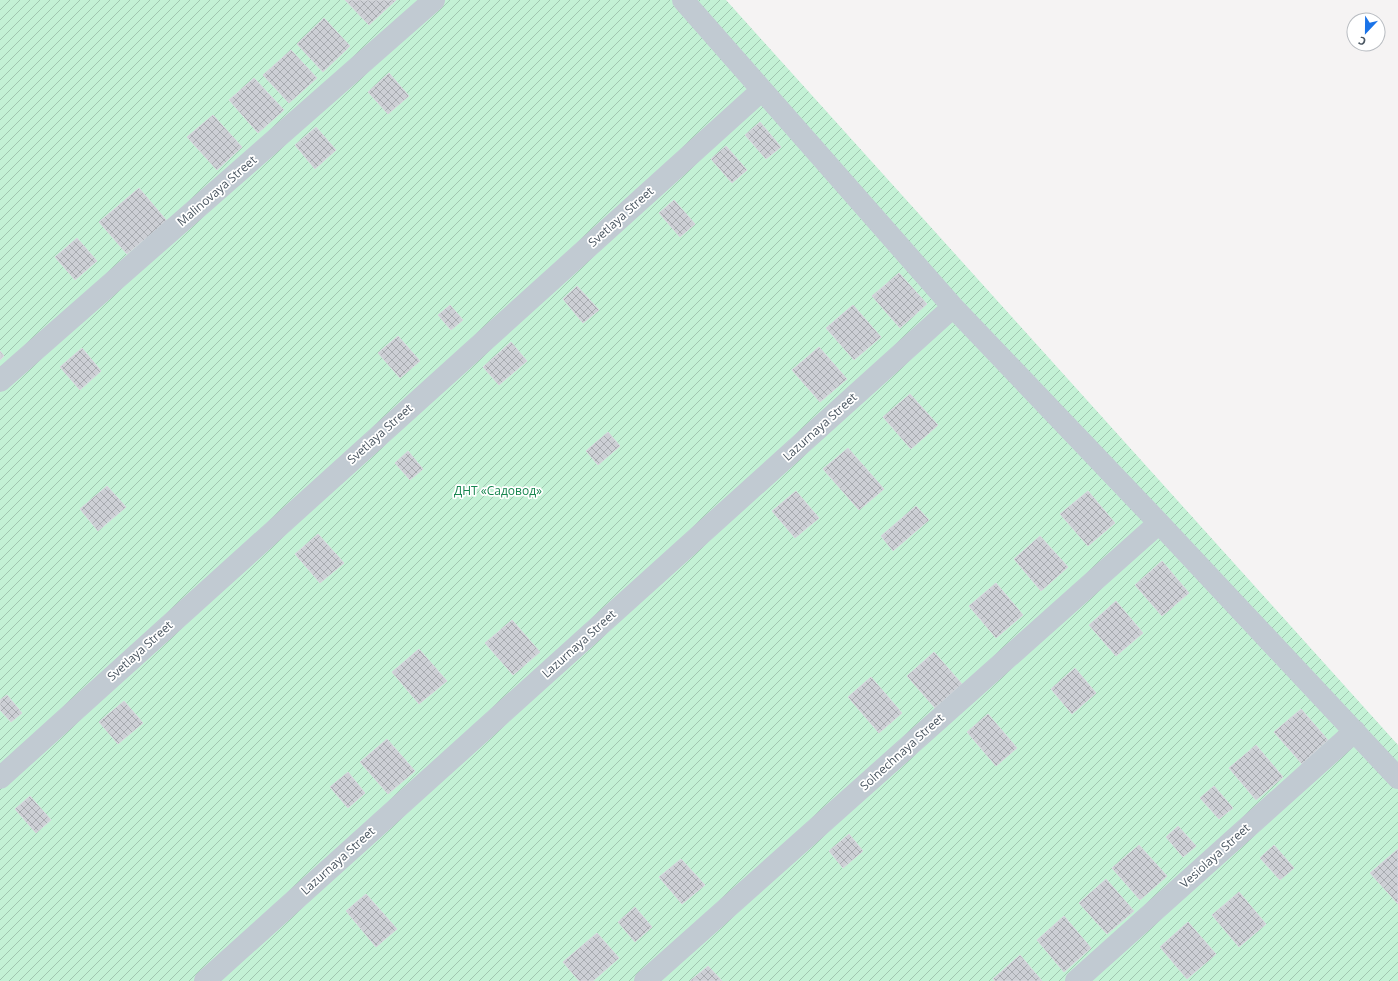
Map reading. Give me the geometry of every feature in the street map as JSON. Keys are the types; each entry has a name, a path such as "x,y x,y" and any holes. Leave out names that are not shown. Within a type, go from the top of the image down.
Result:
{"street":[{"name":"Malinovaya Street","path":"0,381 434,0"},
{"path":"683,0 761,91 953,307 1159,523 1398,778"},
{"name":"Svetlaya Street","path":"0,778 761,91"},
{"name":"Lazurnaya Street","path":"205,981 953,307"},
{"name":"Solnechnaya Street","path":"645,981 1159,523"},
{"name":"Vesiolaya Street","path":"1076,981 1355,731"}],"green space":[{"name":"ДНТ «Садовод»","path":"0,0 726,0 1398,745 1398,981 0,981"}],"building":[{"path":"345,0 396,0 369,25"},
{"path":"324,18 350,46 323,72 297,44"},
{"path":"291,50 317,78 289,103 263,75"},
{"path":"389,73 409,96 388,114 368,92"},
{"path":"254,78 284,110 258,133 229,100"},
{"path":"213,115 242,147 217,170 187,137"},
{"path":"760,122 781,147 766,159 745,135"},
{"path":"316,127 336,150 315,169 295,145"},
{"path":"726,146 747,170 732,183 711,159"},
{"path":"139,188 167,221 127,254 99,222"},
{"path":"674,200 695,224 680,237 659,213"},
{"path":"77,238 97,261 75,280 55,257"},
{"path":"899,273 927,304 900,328 872,296"},
{"path":"577,286 599,310 583,323 563,299"},
{"path":"450,305 463,320 451,330 438,315"},
{"path":"853,305 881,337 854,360 826,328"},
{"path":"398,336 420,361 400,378 378,353"},
{"path":"511,342 527,361 499,385 483,367"},
{"path":"819,347 847,379 820,402 792,370"},
{"path":"82,348 101,371 80,390 60,367"},
{"path":"0,351 4,356 0,360"},
{"path":"910,394 938,425 911,449 883,417"},
{"path":"608,432 620,446 598,465 586,451"},
{"path":"848,448 884,489 859,510 823,469"},
{"path":"408,451 423,469 410,480 395,463"},
{"path":"107,486 126,507 98,531 80,509"},
{"path":"796,491 819,518 795,538 772,511"},
{"path":"1088,491 1115,523 1088,546 1060,514"},
{"path":"916,506 929,520 893,551 881,536"},
{"path":"318,534 344,563 320,583 295,554"},
{"path":"1040,536 1068,567 1041,591 1014,559"},
{"path":"1162,561 1189,593 1162,616 1135,585"},
{"path":"996,583 1023,615 996,638 969,606"},
{"path":"1116,601 1143,633 1116,656 1089,625"},
{"path":"512,620 540,652 513,675 485,643"},
{"path":"419,649 447,681 419,704 392,672"},
{"path":"934,652 962,684 935,708 907,676"},
{"path":"1075,668 1096,693 1072,714 1051,689"},
{"path":"871,677 902,713 879,733 848,697"},
{"path":"7,695 22,713 11,722 0,710 0,700"},
{"path":"124,701 143,723 118,744 99,722"},
{"path":"1301,709 1328,740 1302,764 1274,732"},
{"path":"988,714 1017,748 996,766 967,732"},
{"path":"387,739 415,771 388,794 360,762"},
{"path":"1256,745 1283,777 1256,800 1229,768"},
{"path":"348,772 365,793 348,808 330,787"},
{"path":"1214,786 1233,808 1219,819 1200,798"},
{"path":"30,796 51,820 36,833 15,809"},
{"path":"1178,826 1196,846 1183,857 1166,837"},
{"path":"849,834 863,851 843,868 829,851"},
{"path":"1139,845 1167,876 1140,900 1112,868"},
{"path":"1274,845 1294,868 1280,880 1260,858"},
{"path":"1398,849 1398,904 1370,873"},
{"path":"681,859 705,885 682,904 659,877"},
{"path":"1106,879 1134,911 1107,934 1079,903"},
{"path":"1239,892 1266,924 1239,947 1212,915"},
{"path":"366,894 397,929 376,947 346,911"},
{"path":"635,907 652,927 635,942 618,922"},
{"path":"1064,916 1091,948 1064,972 1037,940"},
{"path":"1188,922 1216,954 1187,979 1160,947"},
{"path":"597,933 619,958 593,981 579,981 563,962"},
{"path":"1020,955 1042,981 995,981 993,979"},
{"path":"708,966 722,981 690,981"}]}
